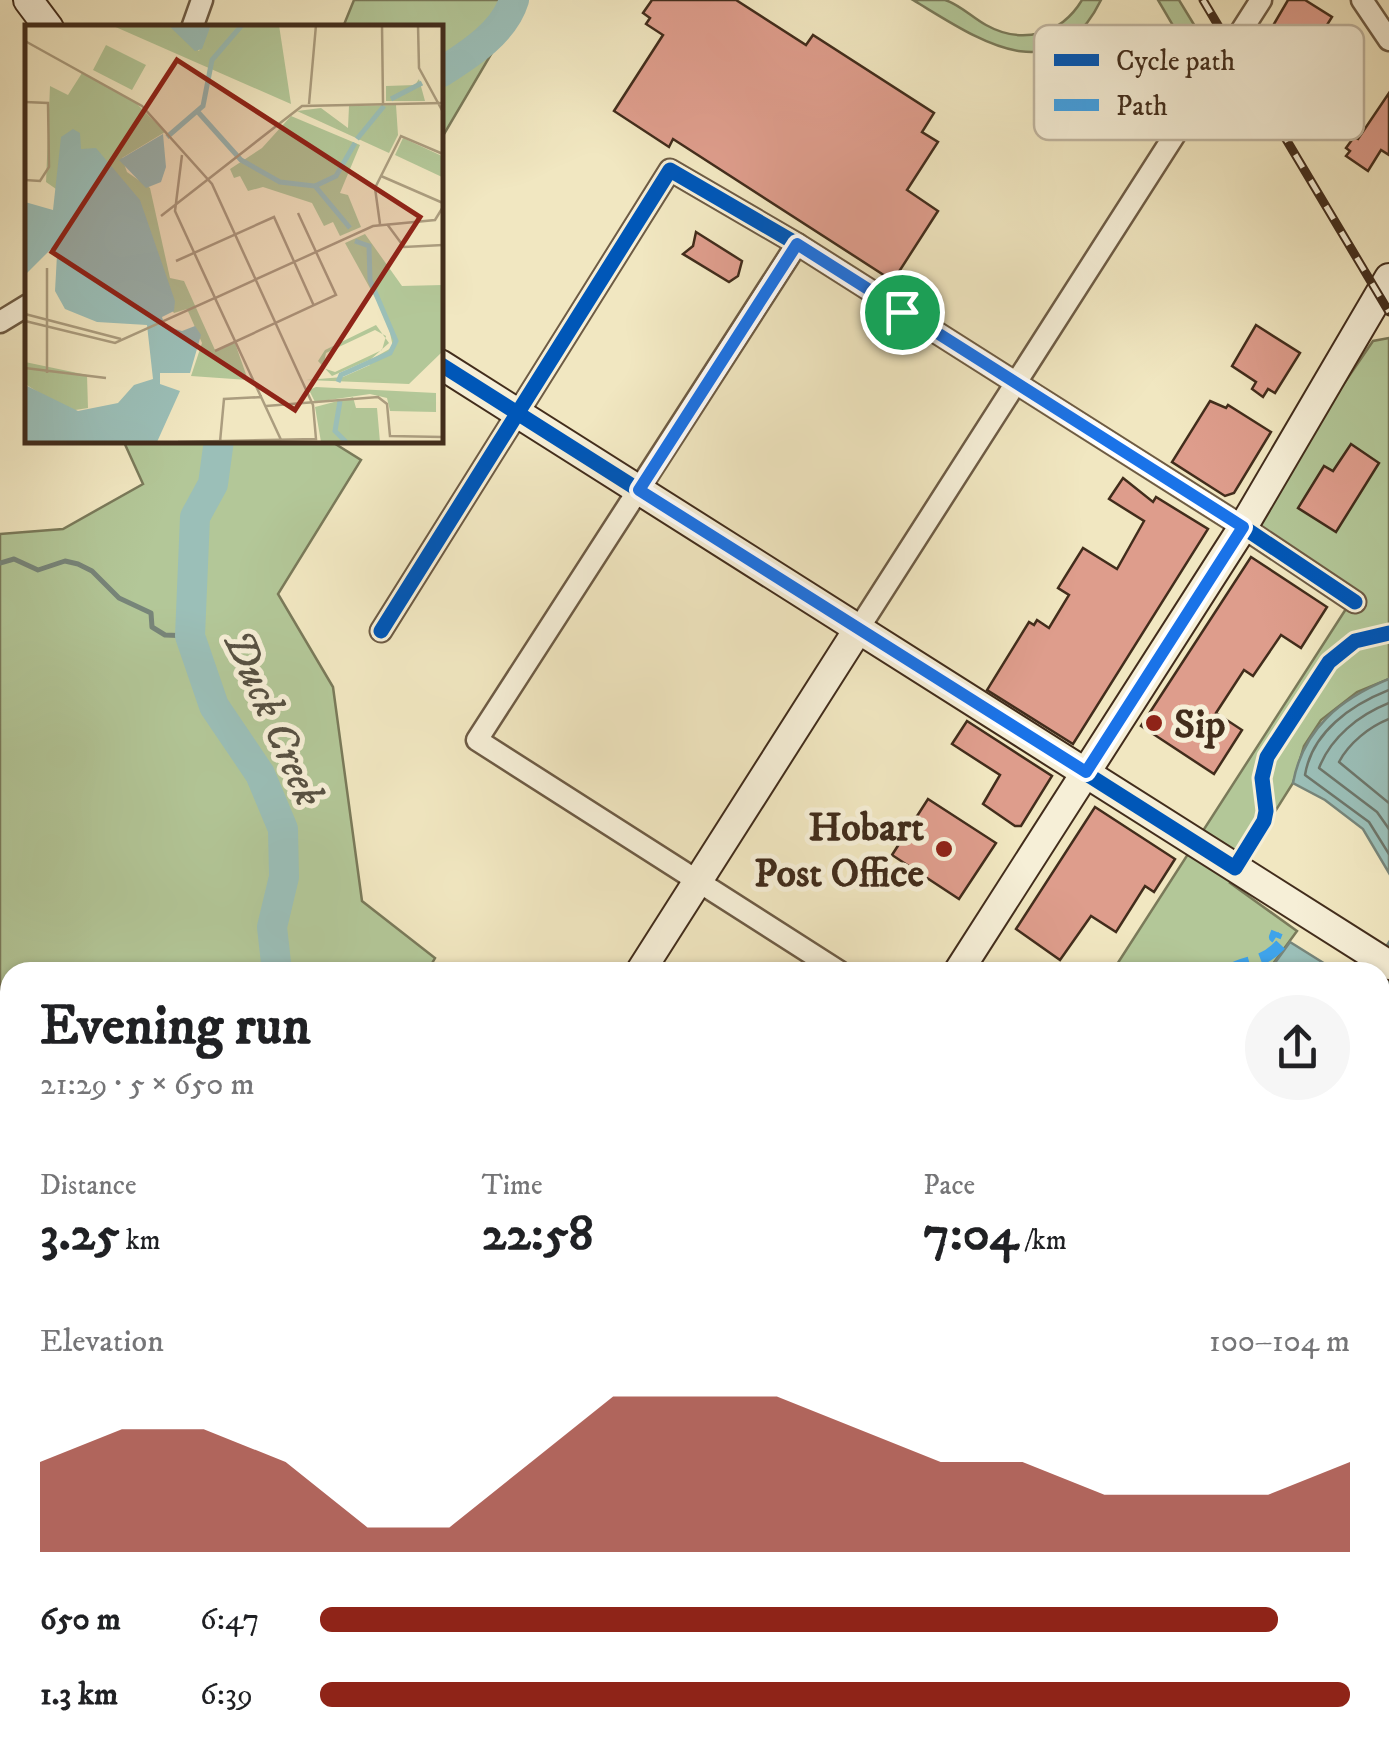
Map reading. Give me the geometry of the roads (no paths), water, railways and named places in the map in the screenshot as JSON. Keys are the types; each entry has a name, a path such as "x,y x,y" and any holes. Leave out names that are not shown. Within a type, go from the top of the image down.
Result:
{"main road":[{"path":"28,0 47,25"},
{"path":"964,962 1243,527 1389,278"},
{"path":"442,365 1384,962"},
{"path":"646,962 859,628"}],"street":[{"path":"193,25 202,0"},
{"path":"1245,25 1261,0"},
{"path":"1362,0 1389,40"},
{"path":"859,628 1171,140"},
{"path":"381,632 670,170 797,244 1355,602"},
{"path":"797,244 478,740 824,962"},
{"path":"0,322 25,307"}],"water":[{"path":"1389,679 1389,873 1363,829 1325,800 1293,783 1305,747 1326,718 1355,696"},
{"path":"1290,942 1322,962 1276,962"},
{"path":"1389,942 1389,962 1376,962"}],"waterway":[{"name":"Duck Creek","path":"442,72 494,33 514,0"},
{"name":"Duck Creek","path":"219,442 213,484 195,517 190,636 214,706 260,774 283,829 284,877 272,927 276,962"},
{"path":"0,563 14,559 38,570 65,561 78,564 92,571 119,598 151,613 152,627 165,635 190,636"}],"railway":[{"path":"1203,0 1218,25"},
{"path":"1286,140 1389,312"}],"place":[{"name":"Sip","path":"1154,723"},
{"name":"Hobart Post Office","path":"944,849"}]}
